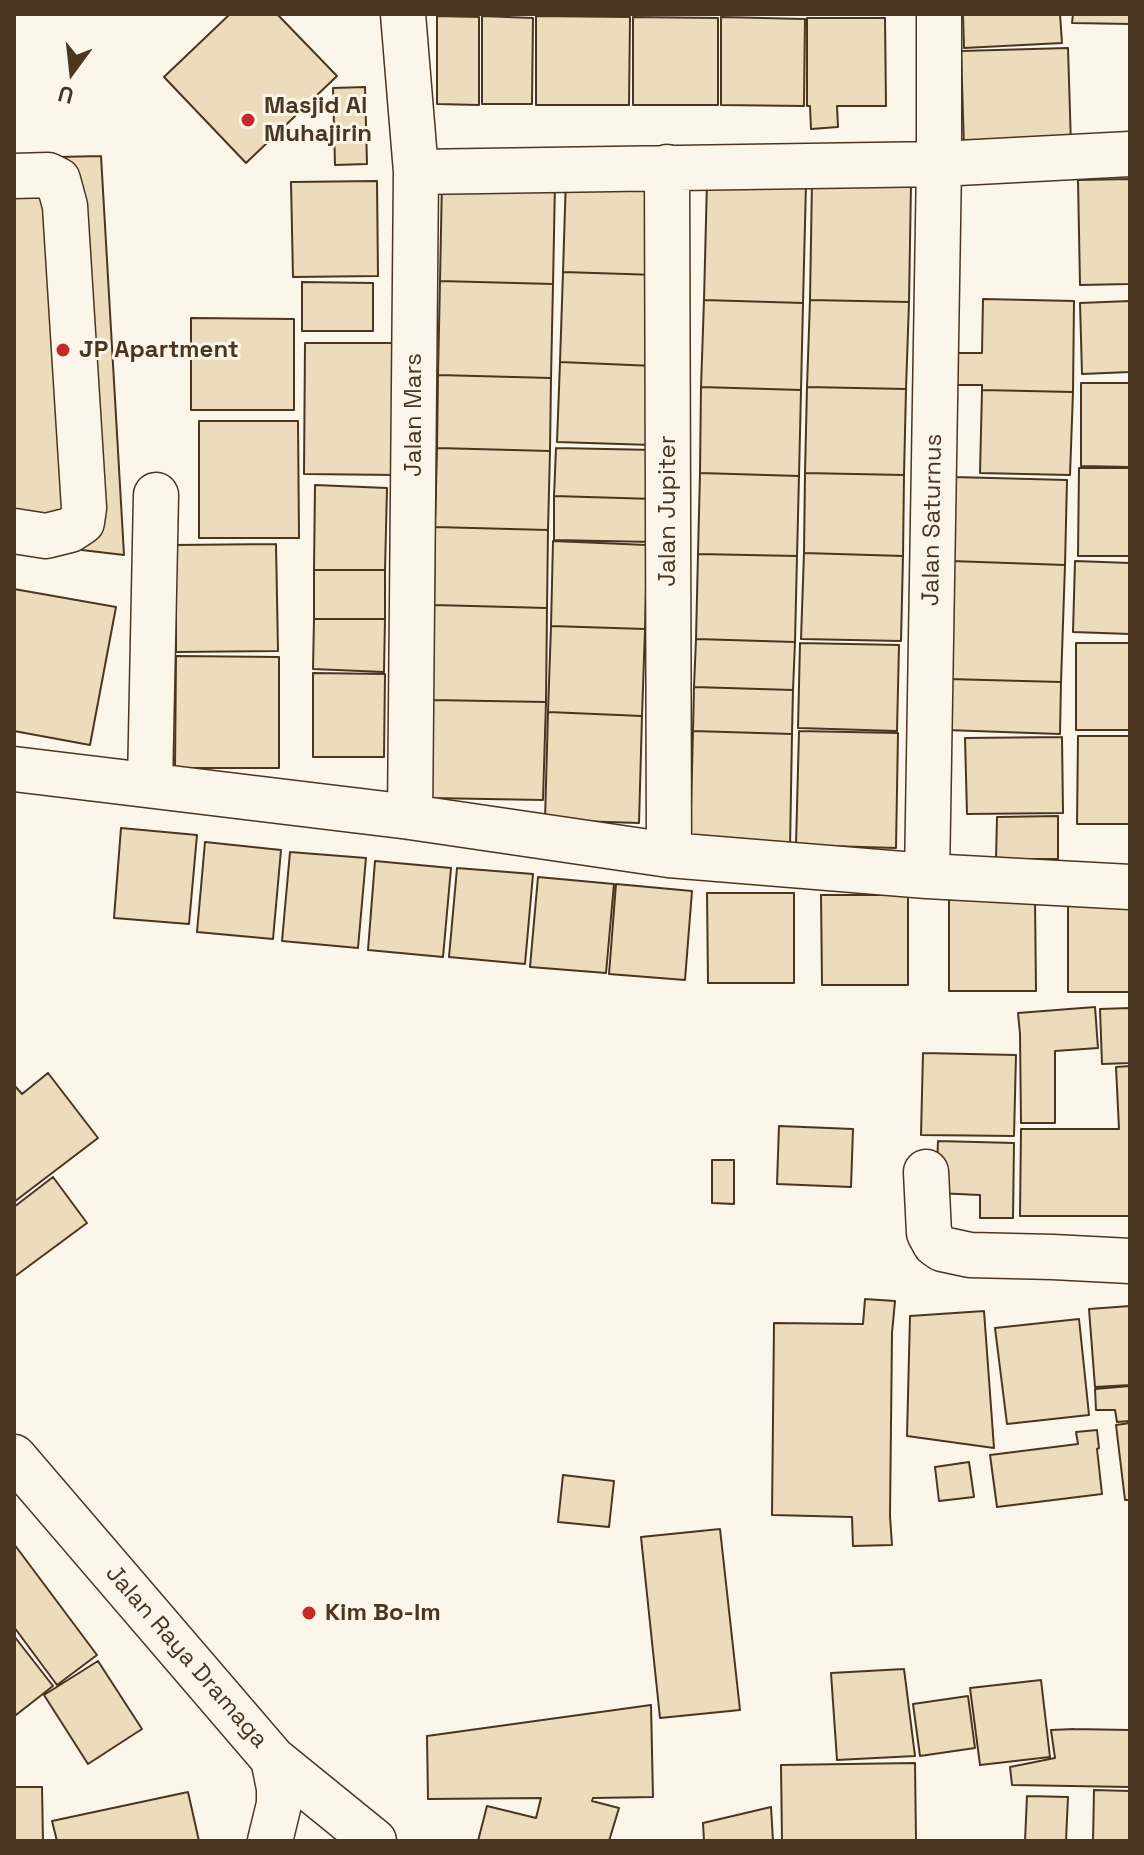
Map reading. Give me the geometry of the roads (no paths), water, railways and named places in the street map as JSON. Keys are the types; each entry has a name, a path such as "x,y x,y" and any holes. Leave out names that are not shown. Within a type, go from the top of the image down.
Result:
{"main road":[{"name":"Jalan Mars","path":"403,14 416,172 410,817"},
{"name":"Jalan Saturnus","path":"927,876 939,14"},
{"path":"416,172 939,164 1130,154"},
{"name":"Jalan Jupiter","path":"667,167 669,855"},
{"path":"14,176 48,175 58,180 65,206 84,508 82,522 70,530 46,536 14,531"},
{"path":"150,784 156,495"},
{"path":"14,769 410,817 669,855 927,876 1130,887"},
{"path":"926,1172 929,1233 942,1249 970,1255 1130,1261"},
{"name":"Jalan Raya Dramaga","path":"14,1457 273,1759 374,1841"},
{"path":"270,1841 279,1804 273,1759"}],"place":[{"name":"Masjid Al Muhajirin","path":"248,120"},
{"name":"JP Apartment","path":"63,350"},
{"name":"Kim Bo-Im","path":"309,1613"}]}
